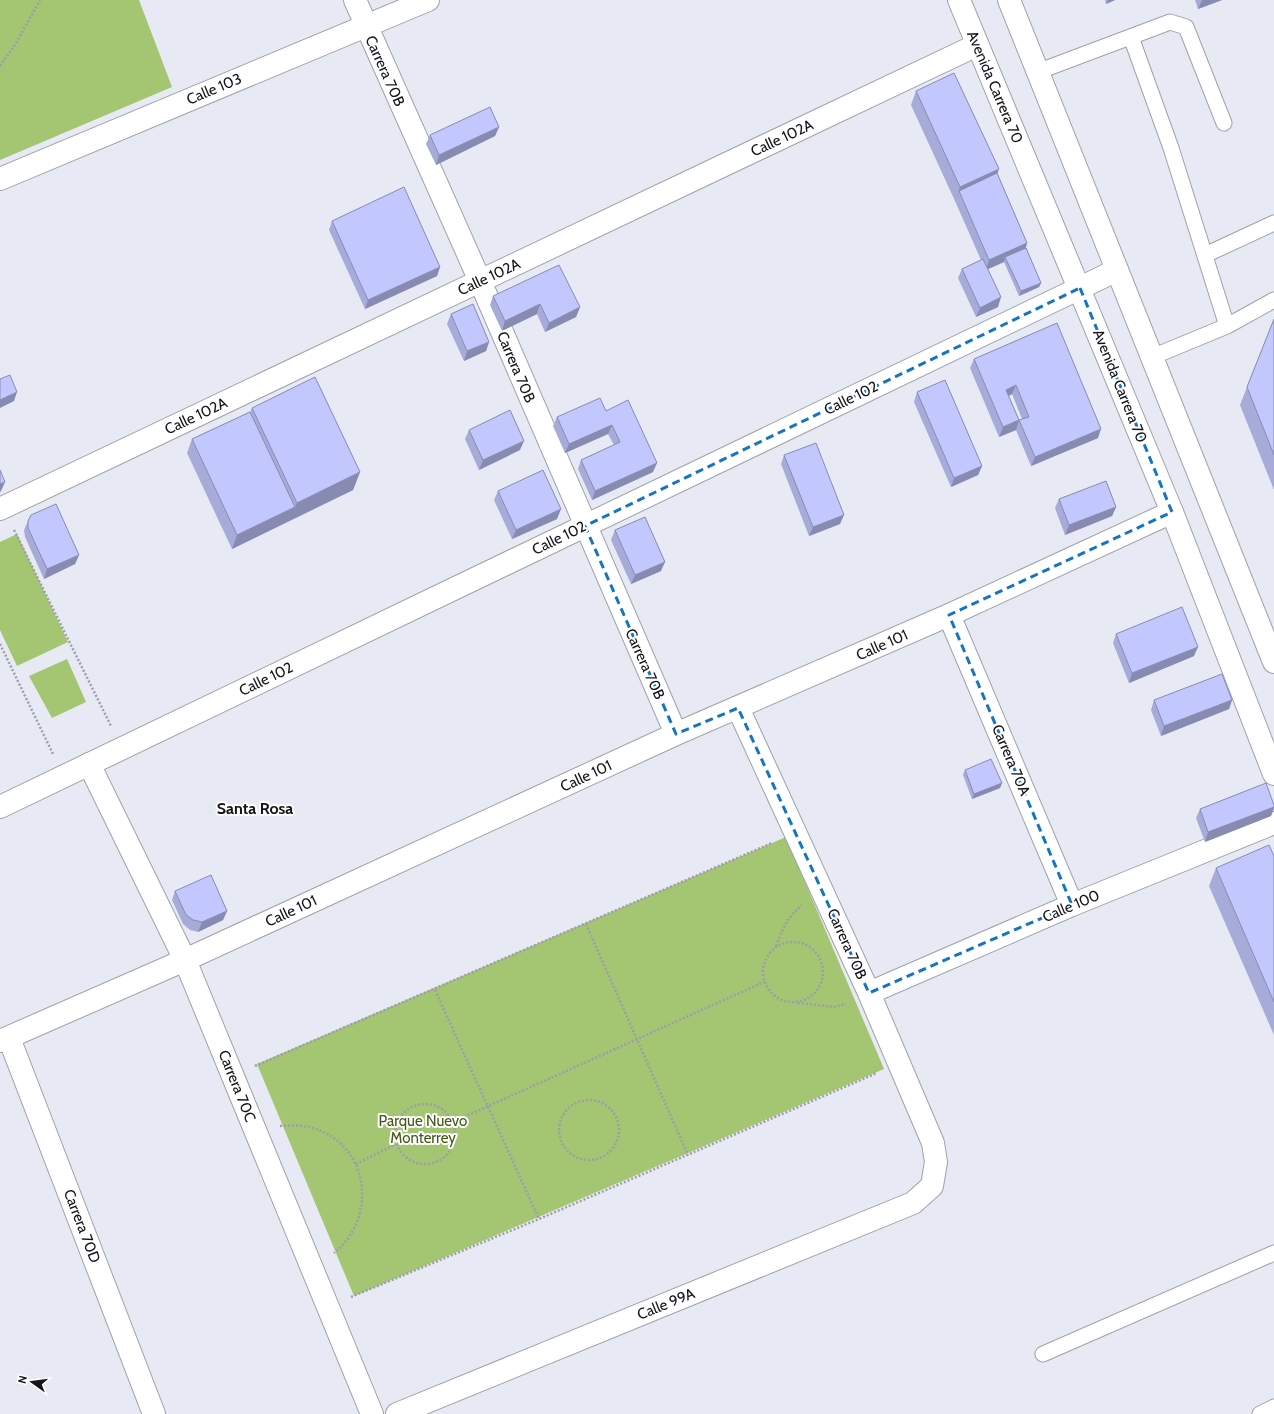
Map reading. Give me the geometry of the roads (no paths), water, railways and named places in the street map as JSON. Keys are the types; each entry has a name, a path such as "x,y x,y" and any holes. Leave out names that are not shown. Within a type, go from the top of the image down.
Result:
{"street":[{"name":"Carrera 70B","path":"355,0 365,26 480,281 676,734"},
{"name":"Calle 103","path":"0,179 428,0"},
{"name":"Avenida Carrera 70","path":"959,0 1172,512 1274,774"},
{"path":"1009,0 1272,653"},
{"name":"Calle 102A","path":"2,508 977,45"},
{"name":"Calle 102","path":"0,806 1117,270"},
{"name":"Calle 101","path":"4,1039 185,960 676,734 949,615 1172,512"},
{"name":"Carrera 70A","path":"949,615 1072,905"},
{"name":"Carrera 70B","path":"738,708 796,832 860,997 932,1143 936,1162 932,1186"},
{"name":"Carrera 70C","path":"89,764 185,960 372,1414"},
{"name":"Calle 100","path":"860,997 1072,905 1274,823"},
{"name":"Carrera 70D","path":"4,1039 154,1414"},
{"name":"Calle 99A","path":"397,1414 913,1203 932,1186"}],"lane":[{"path":"1037,72 1170,22 1186,27 1224,123"},
{"path":"1131,37 1171,148 1227,326"},
{"path":"1205,255 1274,223"},
{"path":"1152,357 1227,326 1274,300"},
{"path":"1043,1354 1274,1253"},
{"path":"1260,1414 1274,1407"}],"district":[{"name":"Santa Rosa","path":"255,808"}],"park label":[{"name":"Parque Nuevo Monterrey","path":"423,1130"}]}
